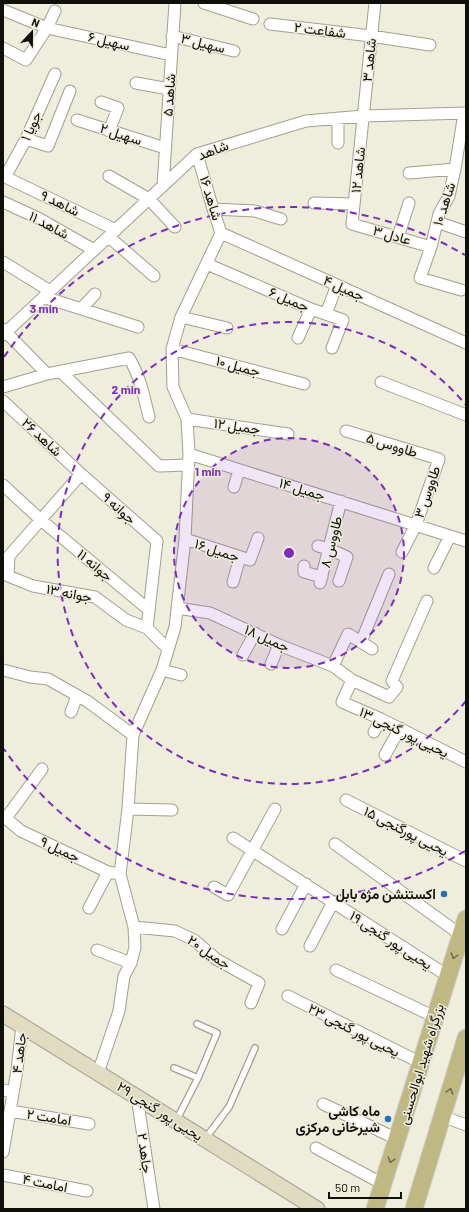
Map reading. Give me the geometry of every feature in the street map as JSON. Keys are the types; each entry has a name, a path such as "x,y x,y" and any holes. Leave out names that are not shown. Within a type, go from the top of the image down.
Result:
{"main road":[{"name":"بزرگراه شهید ابوالحسنی","path":"376,1209 466,919"},
{"name":"یحیی پور گنجی ۲۹","path":"3,1014 317,1209"},
{"path":"414,1209 466,1038"}],"street":[{"name":"شاهد ۵","path":"162,186 174,3"},
{"path":"204,3 253,19"},
{"name":"شاهد ۳","path":"363,116 374,3"},
{"name":"سهیل ۶","path":"3,10 46,28 171,55"},
{"path":"3,48 26,60 55,11"},
{"name":"شفاعت ۲","path":"270,24 371,36 430,45"},
{"name":"سهیل ۳","path":"172,36 234,51"},
{"name":"جویا ۱","path":"4,177 26,139 55,74"},
{"path":"136,83 169,89"},
{"path":"26,139 48,146 70,91"},
{"path":"101,102 118,108 110,131"},
{"name":"شاهد","path":"4,332 113,234 197,154 306,121 363,116 465,113"},
{"name":"شاهد ۱۰","path":"461,290 420,278 431,247 439,214 448,196 455,169 465,113"},
{"name":"شاهد ۱۲","path":"352,224 363,116"},
{"path":"338,118 338,143"},
{"name":"سهیل ۲","path":"77,120 165,148"},
{"name":"شاهد ۱۶","path":"187,419 173,387 172,349 181,317 222,233 213,210 197,154"},
{"path":"409,173 455,169"},
{"path":"109,176 149,199 175,227"},
{"name":"شاهد ۹","path":"4,177 113,234 154,276"},
{"name":"شاهد ۱۱","path":"3,202 38,218 94,250"},
{"path":"314,203 354,204"},
{"path":"398,237 409,203"},
{"path":"213,210 255,211 281,219"},
{"path":"437,222 466,232"},
{"name":"عادل ۳","path":"352,224 431,247"},
{"name":"جمیل ۴","path":"222,233 466,343"},
{"path":"3,262 47,294 81,309 138,327"},
{"name":"جمیل ۶","path":"208,264 311,309 343,320 332,348"},
{"path":"326,314 336,285"},
{"path":"81,309 95,294"},
{"path":"298,338 311,309"},
{"path":"181,317 227,328"},
{"path":"4,332 47,374"},
{"name":"جمیل ۱۰","path":"172,349 304,384"},
{"path":"3,387 47,374 129,358 135,368 149,417"},
{"name":"جمیل ۱۴","path":"62,372 159,466 188,459 239,470 466,540"},
{"path":"381,382 466,415"},
{"name":"شاهد ۲۶","path":"3,401 81,474"},
{"path":"98,1073 119,1011 124,976 131,963 135,947 134,927 120,874 128,809 133,735 162,670 175,627 185,539 188,459 187,419"},
{"name":"جمیل ۱۲","path":"187,419 288,434"},
{"name":"طاووس ۵","path":"346,431 439,459"},
{"name":"طاووس ۳","path":"402,552 416,525 439,459"},
{"path":"234,487 239,470"},
{"path":"6,554 41,520 81,474"},
{"name":"جوانه ۹","path":"81,474 156,541 149,610"},
{"name":"جوانه ۱۱","path":"3,485 41,520 149,610"},
{"name":"طاووس ۸","path":"304,566 304,572 321,580 341,501"},
{"path":"434,568 450,536"},
{"name":"جمیل ۱۶","path":"185,539 250,560 258,538"},
{"path":"318,546 347,557 339,581"},
{"name":"جوانه ۱۳","path":"6,554 8,576 33,586 95,597 126,620 147,628"},
{"path":"233,582 240,557"},
{"path":"361,642 388,574"},
{"name":"جمیل ۱۸","path":"177,608 210,613 333,666 352,680 389,697 397,687 392,681 427,601"},
{"path":"149,610 147,628 168,650"},
{"path":"244,655 255,633"},
{"path":"333,666 348,634 372,649"},
{"path":"270,664 279,644"},
{"path":"3,670 30,677 48,679 87,701 133,735"},
{"path":"162,670 181,675"},
{"name":"یحیی پور گنجی ۱۳","path":"352,680 342,702 400,728 466,762"},
{"path":"71,712 77,696"},
{"path":"374,732 381,719"},
{"path":"385,755 400,728"},
{"path":"5,817 42,769"},
{"name":"یحیی پورگنجی ۱۵","path":"346,800 466,862"},
{"path":"128,809 172,810"},
{"path":"214,887 228,895 275,809"},
{"name":"جمیل ۹","path":"5,817 21,831 108,872 120,874"},
{"name":"یحیی پور گنجی ۱۹","path":"233,838 448,976"},
{"path":"335,844 461,936"},
{"path":"89,908 108,872"},
{"path":"282,929 306,884"},
{"path":"310,946 333,902"},
{"name":"جمیل ۲۰","path":"134,927 175,931 194,940 216,959 259,982 251,1003"},
{"path":"97,950 131,963"},
{"path":"336,970 436,1017"},
{"name":"یحیی پور گنجی ۲۳","path":"288,996 421,1063"},
{"name":"جاهد ۴","path":"3,1152 10,1111 8,1091 22,1026"},
{"name":"جاهد ۲","path":"137,1097 154,1209"},
{"path":"323,1104 397,1139"},
{"name":"امامت ۲","path":"10,1111 89,1124"},
{"path":"442,1116 466,1125"},
{"path":"316,1148 383,1184"},
{"name":"امامت ۴","path":"3,1175 87,1191"}],"lane":[{"path":"176,1121 198,1078 217,1033 197,1024"},
{"path":"205,1139 229,1107 255,1048"},
{"path":"174,1068 198,1078"}],"place":[{"name":"اکستنشن مژه بابل","path":"444,894"},
{"name":"ماه کاشی شیرخانی مرکزی","path":"388,1119"}]}
